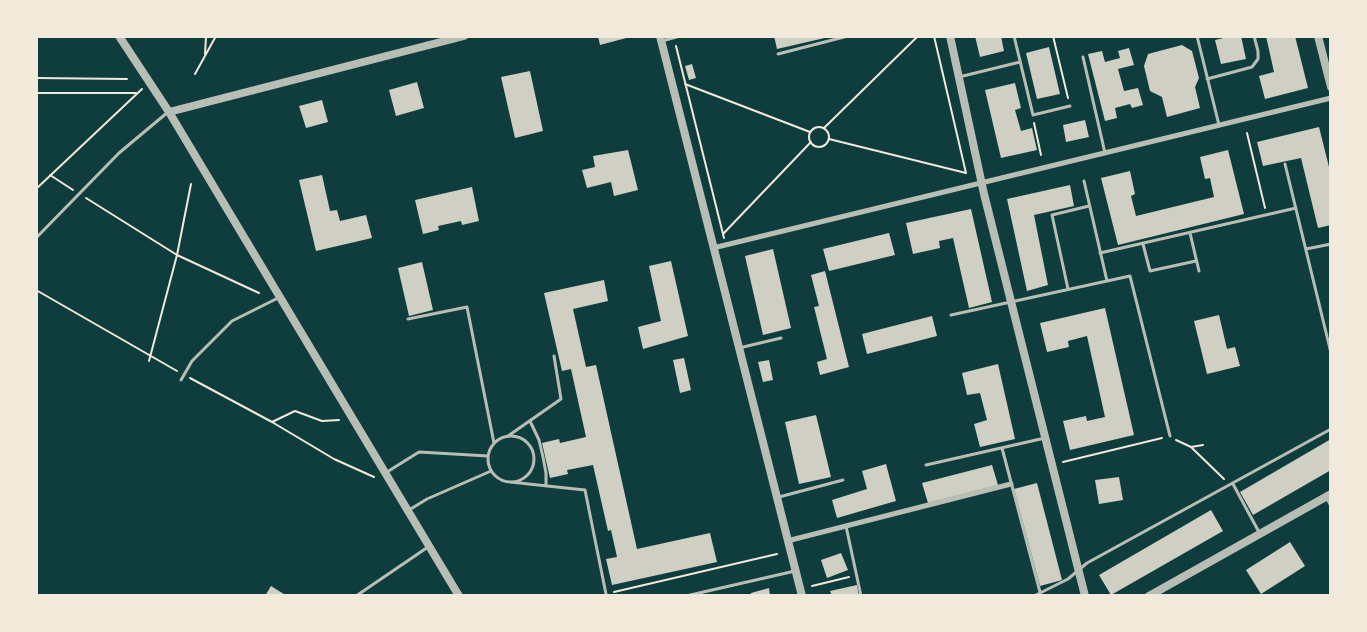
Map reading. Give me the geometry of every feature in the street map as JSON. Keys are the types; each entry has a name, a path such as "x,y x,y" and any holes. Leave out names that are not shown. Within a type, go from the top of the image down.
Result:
{"street":[{"path":"119,36 169,112 460,596"},
{"path":"169,112 464,36"},
{"path":"950,36 982,182 1085,596"},
{"path":"1318,36 1331,88"},
{"path":"661,39 802,596"},
{"path":"713,248 1331,98"},
{"path":"788,541 1011,484"},
{"path":"1149,596 1328,495"}],"lane":[{"path":"661,39 680,36"},
{"path":"778,54 848,36"},
{"path":"1014,36 1032,115 1070,106"},
{"path":"1196,36 1219,125"},
{"path":"1207,79 1252,67 1258,59 1254,36"},
{"path":"1082,57 1104,153"},
{"path":"959,78 1020,62"},
{"path":"36,238 119,154 169,112"},
{"path":"1285,164 1331,353"},
{"path":"1084,180 1107,281"},
{"path":"1068,289 1052,215 1090,206"},
{"path":"1100,253 1296,208"},
{"path":"1190,233 1199,271"},
{"path":"1143,244 1150,271 1196,261"},
{"path":"1306,249 1331,244"},
{"path":"951,315 1130,276 1170,436"},
{"path":"181,380 192,360 232,321 281,297"},
{"path":"408,319 467,307 494,443"},
{"path":"738,348 781,338"},
{"path":"554,356 561,399 508,436 494,443 490,449 488,464 491,472 503,481 585,490 606,594"},
{"path":"530,421 539,440 544,457 546,486"},
{"path":"1034,596 1068,579 1088,563 1331,429"},
{"path":"508,436 515,437 528,444 533,458 532,465 524,478 510,482"},
{"path":"926,465 1045,438"},
{"path":"1002,448 1040,592"},
{"path":"386,473 419,452 488,456"},
{"path":"408,511 430,498 491,472"},
{"path":"776,498 843,480"},
{"path":"1231,484 1260,535"},
{"path":"1328,495 1331,506"},
{"path":"846,526 861,596"},
{"path":"356,596 429,546"},
{"path":"686,596 796,571"}],"path":[{"path":"204,56 206,36"},
{"path":"195,74 216,36"},
{"path":"810,143 810,132 815,128 824,128 918,36"},
{"path":"829,139 966,173 934,36"},
{"path":"1053,36 1070,106"},
{"path":"674,38 726,245"},
{"path":"36,78 127,79"},
{"path":"36,189 136,93 150,83"},
{"path":"685,84 810,132"},
{"path":"36,115 37,92 136,93"},
{"path":"1032,115 1042,155"},
{"path":"810,143 815,146 822,146 828,142 829,133 824,128"},
{"path":"1247,132 1266,215"},
{"path":"723,234 810,143"},
{"path":"50,175 177,255 259,293"},
{"path":"149,361 177,255 191,184"},
{"path":"36,290 150,357 272,422 334,459 374,476"},
{"path":"272,422 295,411 322,421 339,420"},
{"path":"1063,462 1170,436 1191,447 1231,484"},
{"path":"1191,447 1202,445"},
{"path":"606,594 777,554"},
{"path":"812,586 857,575"}],"building":[{"path":"598,36 630,36 630,37 600,45"},
{"path":"774,36 829,36 829,37 777,49"},
{"path":"975,36 1001,36 1004,51 980,57"},
{"path":"1241,36 1246,59 1221,64 1215,40"},
{"path":"1266,36 1295,36 1308,88 1265,99 1259,76 1274,72"},
{"path":"1182,45 1192,51 1199,78 1195,87 1200,108 1167,117 1162,97 1150,91 1144,66 1148,54"},
{"path":"1049,47 1060,94 1037,99 1026,53"},
{"path":"1129,48 1134,65 1118,69 1124,91 1138,88 1143,105 1132,108 1130,104 1115,108 1117,118 1105,121 1088,54 1102,51 1105,62 1120,58 1118,51"},
{"path":"692,64 696,78 689,80 685,66"},
{"path":"530,71 543,131 515,138 501,77"},
{"path":"417,82 424,108 396,116 389,90"},
{"path":"1015,83 1021,108 1015,110 1021,131 1032,128 1037,150 1001,158 985,90"},
{"path":"322,100 328,122 306,128 299,106"},
{"path":"1085,120 1089,137 1066,142 1063,125"},
{"path":"1319,127 1331,175 1331,225 1318,228 1301,158 1263,166 1257,142"},
{"path":"628,150 638,190 614,196 611,182 587,188 582,170 595,167 593,156"},
{"path":"1228,150 1244,214 1118,245 1101,178 1130,171 1135,194 1131,196 1136,216 1214,197 1210,178 1205,179 1200,157"},
{"path":"322,175 330,211 337,210 340,221 366,215 372,238 316,251 299,180"},
{"path":"1070,185 1074,206 1034,215 1048,285 1027,291 1007,199"},
{"path":"472,187 479,221 462,225 461,221 438,226 439,230 423,234 415,200"},
{"path":"971,209 992,302 969,308 953,238 939,241 940,248 913,254 906,223"},
{"path":"889,233 895,255 829,271 823,249"},
{"path":"773,249 791,328 763,335 745,256"},
{"path":"671,261 688,336 643,349 638,327 661,321 649,266"},
{"path":"422,262 433,310 409,316 398,268"},
{"path":"825,271 849,367 820,375 817,362 827,359 814,307 819,306 811,275"},
{"path":"604,280 608,301 573,309 586,367 596,365 637,549 710,533 717,562 612,585 606,559 617,557 611,530 608,531 593,465 567,470 568,474 550,478 542,443 559,439 560,443 586,437 571,369 562,371 544,293"},
{"path":"1105,308 1134,435 1070,450 1063,421 1086,416 1087,421 1105,417 1087,336 1068,341 1069,347 1047,352 1040,323"},
{"path":"1219,315 1227,349 1235,347 1240,366 1207,374 1194,321"},
{"path":"932,316 937,336 867,354 862,334"},
{"path":"684,358 691,390 680,393 673,360"},
{"path":"769,360 773,380 763,382 758,362"},
{"path":"998,364 1015,439 980,447 974,424 987,420 980,393 967,395 962,373"},
{"path":"816,415 831,477 799,484 785,422"},
{"path":"1331,439 1331,470 1253,515 1240,492"},
{"path":"886,464 896,501 837,518 832,500 867,489 862,471"},
{"path":"992,465 998,485 928,503 922,483"},
{"path":"1119,477 1123,500 1099,504 1095,480"},
{"path":"1037,483 1062,580 1040,586 1014,489"},
{"path":"1211,510 1223,531 1111,595 1099,575"},
{"path":"1290,542 1305,566 1261,594 1246,570"},
{"path":"841,553 848,570 827,578 821,560"},
{"path":"857,585 859,596 832,596 830,591"},
{"path":"271,586 287,596 265,596"},
{"path":"769,588 770,596 751,596 751,593"}]}
